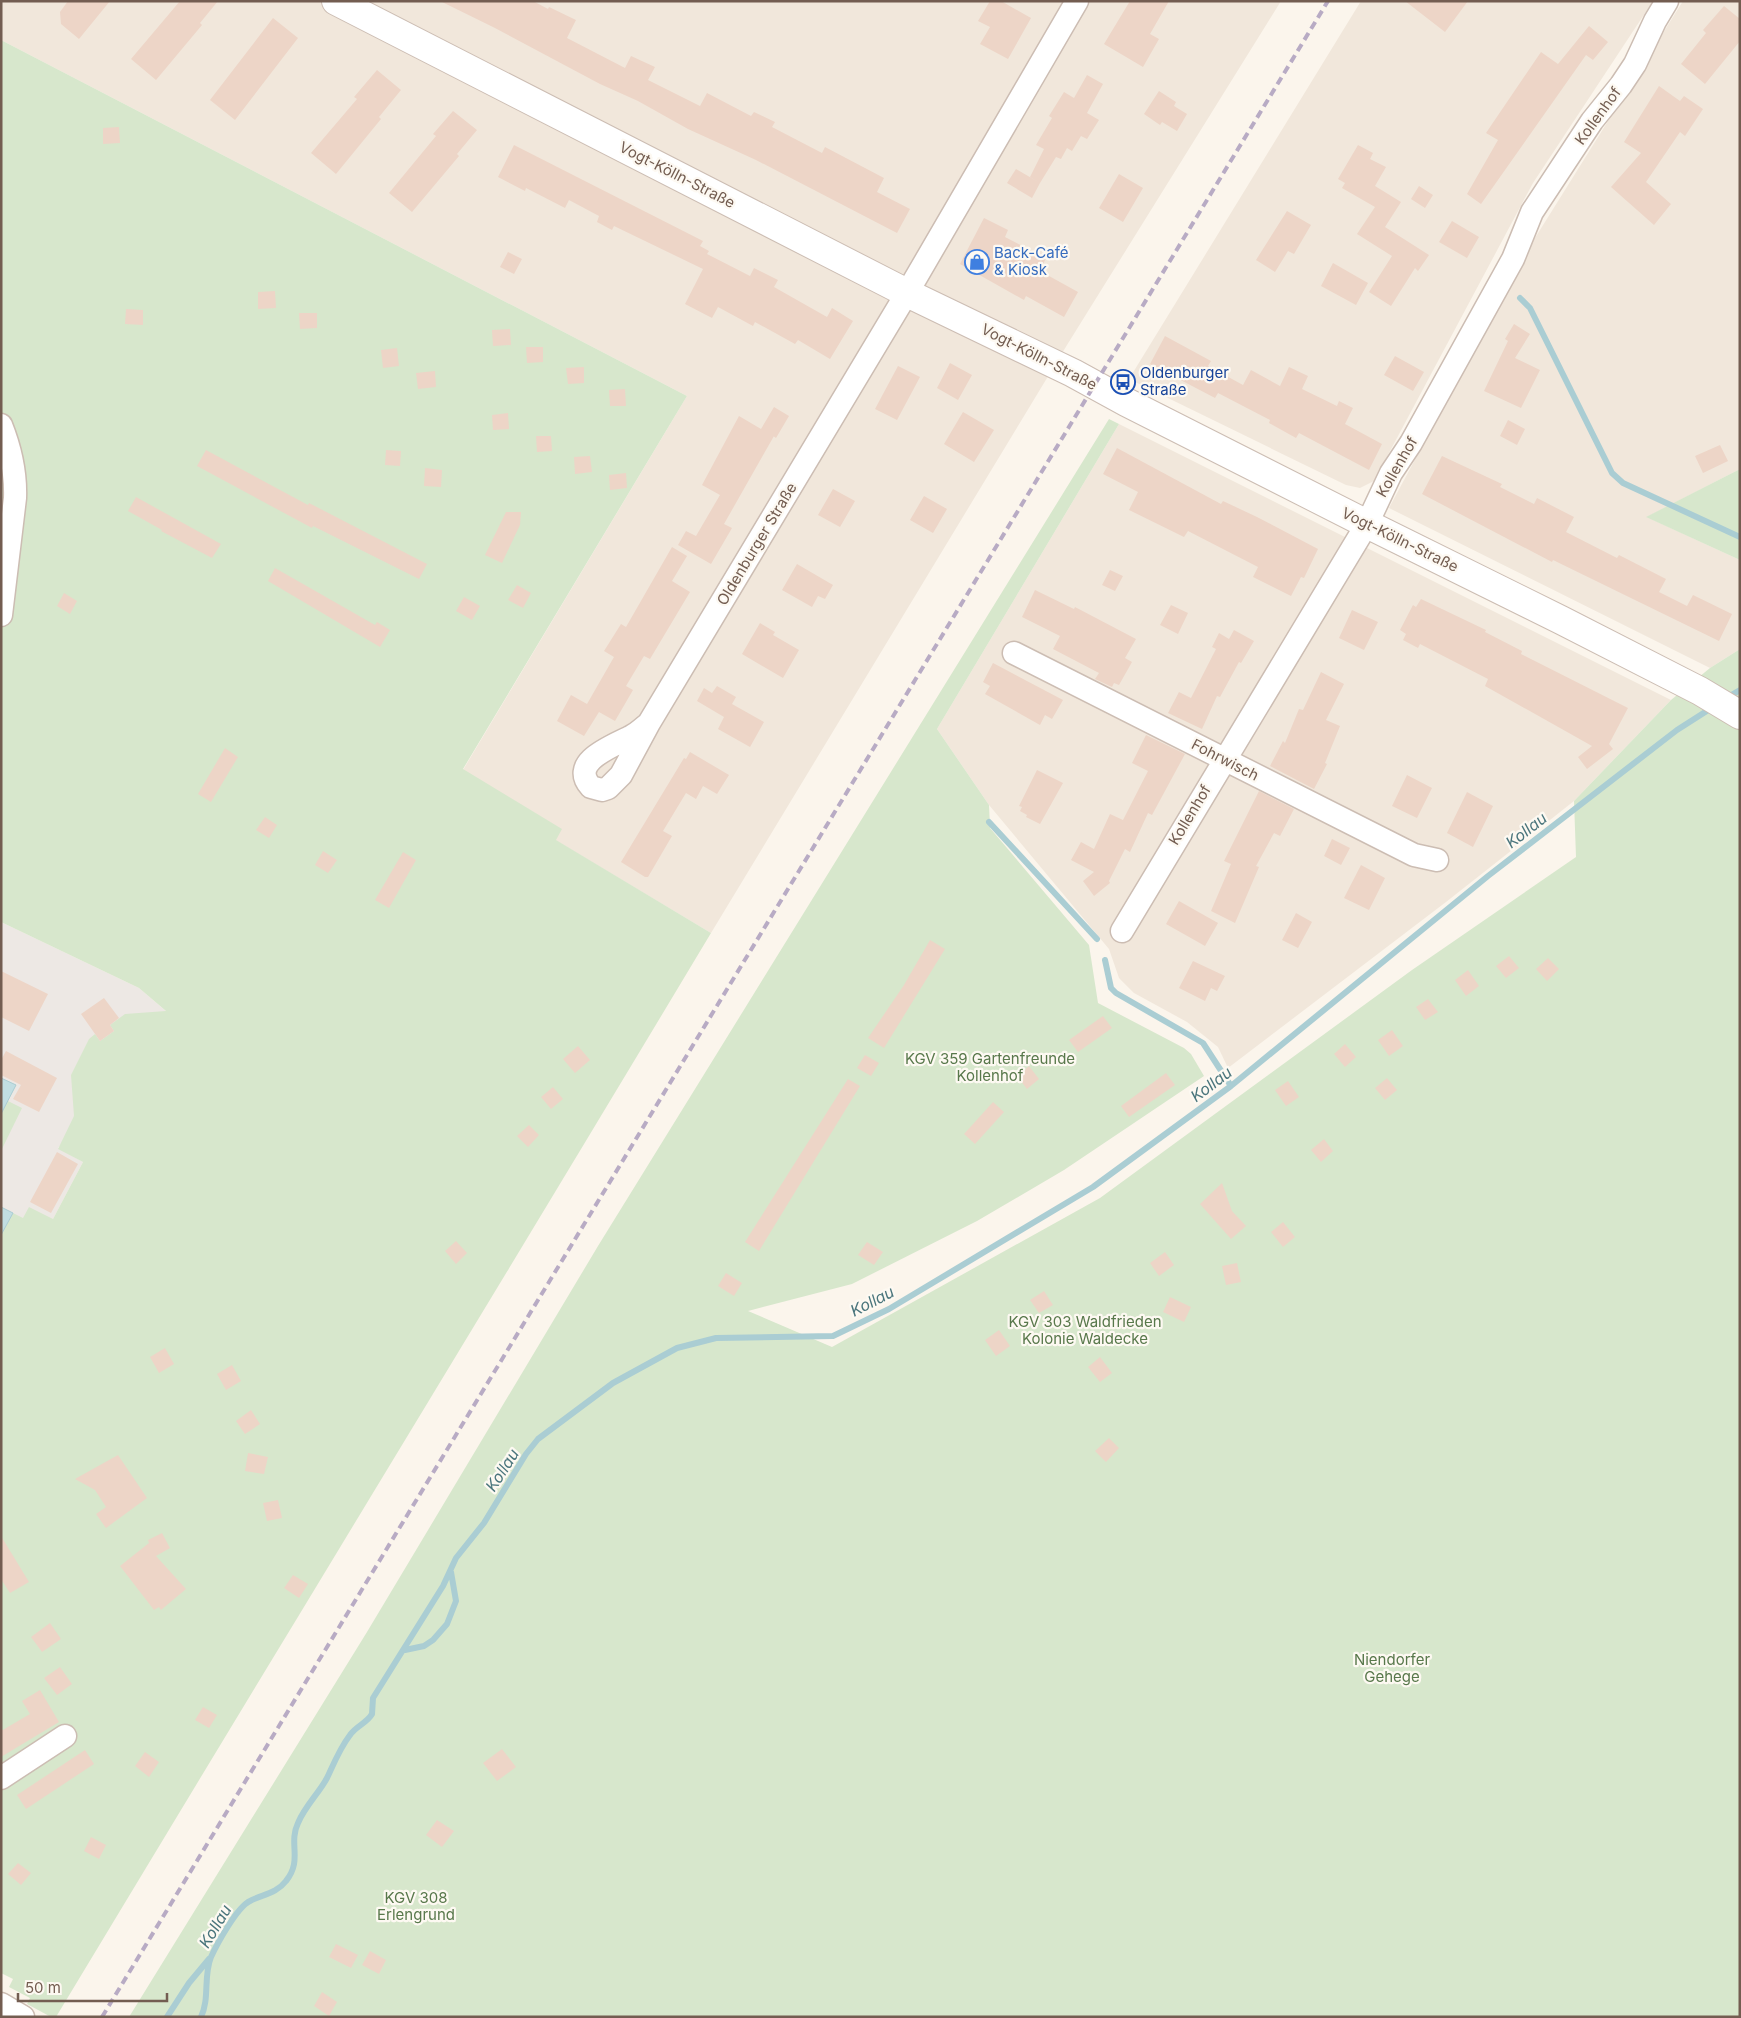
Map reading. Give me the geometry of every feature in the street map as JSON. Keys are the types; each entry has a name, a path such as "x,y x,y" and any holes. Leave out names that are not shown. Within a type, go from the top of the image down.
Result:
{"street":[{"name":"Vogt-Kölln-Straße","path":"336,1 907,293 1074,373 1126,402 1708,696 1740,715"},
{"name":"Oldenburger Straße","path":"649,724 907,293 1077,1"},
{"name":"Kollenhof","path":"1122,931 1367,524 1391,472 1411,443 1513,259 1532,212 1592,121 1635,64 1655,21 1667,1"},
{"path":"1,425 14,462 16,479 16,498 1,615"},
{"name":"Fohrwisch","path":"1014,653 1414,855 1438,860"},
{"path":"1,1778 64,1736"},
{"path":"1,2004 23,2017"}],"shaded area":[{"path":"1,1 1281,1 1067,345 711,933 555,840 561,829 463,770 687,396 1,40"},
{"path":"1361,1 1653,1 1533,183 1374,481 1360,488 1346,485 1129,379"},
{"path":"1683,1 1740,1 1740,469 1647,517 1740,560 1740,649 1710,668 1389,508 1530,246"},
{"path":"1119,424 1671,700 1574,801 1446,902 1228,1068 1218,1047 1187,1022 1134,993 1119,978 1109,949 989,805 937,729"},
{"path":"1,922 139,988 167,1012 58,1148 83,1162 53,1219 1,1259"}],"green space":[{"path":"1,40 687,396 463,769 562,829 556,840 711,933 56,2017 51,2017 27,2004 30,1998 9,1987 13,1979 1,1973 1,1235 13,1213 23,1218 29,1207 53,1219 83,1162 58,1149 74,1116 71,1075 89,1039 95,1034 100,1041 114,1031 110,1025 125,1014 166,1011 139,988 1,922"},
{"name":"Niendorfer Gehege","path":"1109,419 1119,424 937,729 989,805 990,828 1089,945 1098,1003 1184,1048 1191,1054 1204,1076 1064,1170 977,1221 852,1284 748,1311 832,1347 1100,1198 1412,970 1576,857 1574,801 1671,700 1710,668 1740,649 1740,2017 129,2017 367,1632 598,1246"},
{"path":"1740,469 1740,560 1646,517"},
{"path":"8,1101 22,1108 1,1151 1,1114"}],"water":[{"path":"1,1078 16,1085 1,1114"},
{"path":"1,1207 13,1213 1,1235"}],"building":[{"path":"68,1 110,1 79,39 61,24 60,12"},
{"path":"180,1 218,1 200,23 202,25 156,80 131,59"},
{"path":"440,1 533,1 548,9 549,7 576,20 567,38 625,68 631,56 655,67 648,80 700,106 707,93 751,116 754,112 775,122 772,127 822,153 825,147 884,178 877,192 910,209 897,233 756,160 688,129 638,101 600,84"},
{"path":"990,1 1001,1 1031,18 1008,59 980,44 990,27 978,21"},
{"path":"1130,1 1169,1 1150,34 1159,39 1143,67 1104,44"},
{"path":"1405,1 1468,1 1445,32"},
{"path":"1724,6 1740,19 1740,41 1705,84 1681,64 1706,33 1703,30"},
{"path":"273,18 298,38 235,120 210,100"},
{"path":"1589,26 1608,42 1593,60 1586,55 1481,204 1467,194 1498,140 1486,133 1541,52 1558,64"},
{"path":"377,70 401,90 379,117 381,119 336,174 311,153 357,99 354,97"},
{"path":"1087,75 1103,84 1087,113 1099,120 1087,139 1081,136 1072,151 1067,148 1061,159 1056,157 1040,183 1030,177 1044,149 1036,145 1052,118 1049,116 1064,92 1074,98"},
{"path":"1659,86 1680,101 1684,96 1703,109 1685,136 1680,132 1646,182 1671,204 1654,225 1611,187 1641,153 1624,142"},
{"path":"1159,91 1176,102 1174,106 1187,114 1177,131 1162,122 1160,125 1144,114"},
{"path":"453,111 477,130 457,154 459,156 412,212 389,193 436,136 433,134"},
{"path":"119,127 120,143 103,144 103,128"},
{"path":"514,145 703,241 700,246 709,251 707,254 750,276 754,268 778,280 774,287 827,317 832,308 853,321 830,359 798,340 795,344 755,322 753,326 718,307 712,318 685,304 703,269 614,226 612,230 597,222 599,216 569,200 565,208 526,188 525,191 498,177"},
{"path":"1358,145 1373,153 1370,159 1386,167 1375,186 1401,202 1385,227 1429,255 1418,271 1415,268 1391,306 1369,292 1392,256 1357,234 1375,207 1342,188 1345,183 1338,179"},
{"path":"1016,169 1040,183 1032,198 1007,183"},
{"path":"1119,174 1143,188 1123,222 1099,208"},
{"path":"1419,186 1433,195 1425,208 1411,199"},
{"path":"1287,211 1311,225 1294,254 1288,251 1275,272 1256,260"},
{"path":"984,218 1008,230 1005,237 1046,258 1040,271 1078,292 1064,317 1026,296 1024,300 960,264"},
{"path":"1452,221 1479,237 1467,258 1439,242"},
{"path":"508,252 522,259 514,274 500,267"},
{"path":"1333,263 1368,283 1356,305 1321,286"},
{"path":"275,291 276,308 258,309 258,292"},
{"path":"126,309 143,310 143,325 125,324"},
{"path":"299,313 317,313 317,328 300,329"},
{"path":"1514,324 1530,334 1515,358 1540,370 1521,408 1484,391 1508,341 1505,339"},
{"path":"510,329 511,345 493,346 492,330"},
{"path":"1165,336 1211,361 1208,366 1243,385 1251,370 1280,386 1289,367 1308,376 1302,389 1337,406 1339,401 1353,408 1345,424 1382,444 1369,470 1299,433 1296,438 1269,423 1270,420 1218,393 1215,398 1150,364"},
{"path":"526,347 543,347 543,362 527,363"},
{"path":"397,348 399,366 383,368 381,350"},
{"path":"1395,356 1424,372 1413,391 1384,375"},
{"path":"950,363 972,375 958,400 937,388"},
{"path":"898,366 920,377 897,420 875,409"},
{"path":"584,367 584,383 568,384 566,368"},
{"path":"435,371 436,387 418,389 416,373"},
{"path":"625,389 626,406 610,406 609,390"},
{"path":"774,407 789,416 776,438 774,436 724,524 732,528 711,564 678,545 686,531 696,536 720,495 702,485 739,416 761,429"},
{"path":"963,412 994,430 974,462 944,444"},
{"path":"508,413 509,429 493,430 492,415"},
{"path":"1508,420 1525,429 1517,445 1500,436"},
{"path":"536,436 551,436 552,451 537,452"},
{"path":"1720,445 1728,461 1703,473 1695,456"},
{"path":"1117,448 1221,504 1223,501 1318,549 1304,578 1301,577 1291,596 1253,577 1258,567 1188,531 1184,537 1129,510 1138,492 1103,474"},
{"path":"206,450 308,505 309,503 427,564 419,579 313,526 312,528 197,466"},
{"path":"386,450 401,451 400,466 385,465"},
{"path":"590,456 592,472 575,474 574,457"},
{"path":"1442,456 1502,484 1500,487 1534,504 1537,498 1574,517 1566,532 1617,558 1619,555 1666,579 1659,592 1687,606 1693,595 1732,614 1719,641 1553,560 1552,562 1422,494"},
{"path":"425,468 442,470 441,487 424,486"},
{"path":"626,473 627,488 610,490 609,475"},
{"path":"833,489 855,501 840,527 818,515"},
{"path":"924,496 947,509 933,533 910,520"},
{"path":"136,497 221,544 212,558 128,511"},
{"path":"506,512 521,512 520,525 502,563 485,555"},
{"path":"672,547 687,556 672,581 690,592 650,659 644,656 626,686 633,690 615,721 599,712 584,736 557,721 571,695 587,704 614,657 604,651 621,624 626,627"},
{"path":"797,564 833,585 825,599 818,596 812,607 782,590"},
{"path":"275,568 375,625 377,622 390,630 380,647 268,581"},
{"path":"1110,570 1123,576 1115,591 1102,585"},
{"path":"517,585 531,593 523,608 508,600"},
{"path":"1035,590 1074,609 1075,607 1136,639 1125,658 1132,662 1119,685 1114,683 1112,687 1095,679 1099,673 1053,649 1060,636 1022,617"},
{"path":"64,593 77,601 70,614 57,606"},
{"path":"464,597 480,606 472,620 456,611"},
{"path":"1421,599 1486,630 1485,632 1522,651 1521,654 1628,708 1609,744 1613,749 1587,769 1578,757 1592,746 1485,686 1488,679 1420,644 1418,648 1403,640 1406,634 1400,630 1413,605 1416,607"},
{"path":"1171,605 1188,613 1178,634 1160,625"},
{"path":"1352,610 1378,622 1364,650 1339,638"},
{"path":"760,623 775,632 773,635 799,650 783,678 742,654"},
{"path":"1234,630 1254,641 1241,663 1239,662 1220,697 1217,696 1202,729 1168,713 1179,692 1191,698 1216,649 1212,647 1219,633 1229,639"},
{"path":"993,663 1063,700 1052,719 1045,715 1040,725 985,694 990,686 983,682"},
{"path":"1321,672 1344,684 1326,720 1340,726 1325,763 1327,764 1314,789 1270,766 1283,741 1285,743 1299,709 1303,710"},
{"path":"717,686 736,697 732,704 764,722 750,747 718,729 724,717 697,701 704,688 712,693"},
{"path":"1146,735 1185,754 1152,815 1148,813 1130,852 1125,849 1109,881 1110,883 1094,896 1083,881 1094,872 1071,860 1081,842 1094,849 1110,814 1123,820 1148,771 1132,763"},
{"path":"225,748 238,757 211,802 198,794"},
{"path":"690,752 729,775 717,794 703,786 696,799 686,793 663,831 672,836 648,877 645,877 621,862 684,758 686,759"},
{"path":"1037,770 1063,783 1040,824 1026,817 1027,815 1020,811 1022,807 1019,806"},
{"path":"1407,775 1432,788 1417,818 1392,806"},
{"path":"1259,791 1294,809 1280,836 1274,833 1256,866 1259,867 1235,923 1211,911 1231,864 1224,861"},
{"path":"1467,792 1493,806 1473,847 1447,833"},
{"path":"265,817 277,825 269,838 256,830"},
{"path":"1332,839 1350,848 1341,865 1324,856"},
{"path":"323,851 337,860 328,873 315,865"},
{"path":"403,852 416,860 389,908 375,900"},
{"path":"1361,865 1385,878 1369,910 1344,898"},
{"path":"1179,901 1218,923 1205,946 1166,924"},
{"path":"1296,913 1312,922 1298,948 1282,940"},
{"path":"930,940 945,949 884,1048 868,1038 904,985"},
{"path":"1509,956 1519,968 1506,978 1496,966"},
{"path":"1548,958 1559,969 1547,981 1536,969"},
{"path":"1193,961 1225,976 1217,991 1211,988 1205,1001 1179,988"},
{"path":"1468,970 1479,986 1466,996 1455,980"},
{"path":"1,971 48,994 29,1031 1,1017"},
{"path":"104,998 119,1018 110,1025 114,1031 100,1041 81,1014"},
{"path":"1428,999 1438,1012 1425,1020 1416,1007"},
{"path":"1103,1016 1112,1028 1078,1052 1069,1040"},
{"path":"1392,1030 1403,1046 1389,1056 1378,1040"},
{"path":"1345,1044 1356,1057 1345,1067 1334,1054"},
{"path":"578,1046 590,1060 575,1073 563,1059"},
{"path":"6,1051 57,1078 39,1112 13,1099 21,1085 1,1075 1,1060"},
{"path":"865,1055 879,1063 871,1076 857,1068"},
{"path":"1029,1066 1039,1079 1027,1089 1017,1076"},
{"path":"1166,1073 1175,1085 1129,1117 1121,1106"},
{"path":"1387,1078 1397,1090 1385,1100 1375,1088"},
{"path":"848,1079 860,1086 759,1251 745,1242"},
{"path":"1288,1081 1299,1097 1286,1106 1275,1090"},
{"path":"553,1087 563,1099 551,1109 541,1097"},
{"path":"993,1102 1004,1112 975,1144 964,1134"},
{"path":"529,1125 539,1135 528,1147 517,1136"},
{"path":"1324,1139 1333,1151 1321,1162 1311,1150"},
{"path":"57,1152 78,1164 51,1213 30,1202"},
{"path":"1222,1183 1232,1211 1246,1226 1231,1239 1200,1204"},
{"path":"1283,1222 1295,1237 1283,1247 1271,1232"},
{"path":"456,1241 467,1253 456,1264 445,1251"},
{"path":"867,1242 883,1252 874,1265 858,1255"},
{"path":"1165,1252 1174,1265 1159,1276 1150,1263"},
{"path":"1237,1263 1241,1282 1226,1285 1222,1266"},
{"path":"726,1273 742,1283 734,1296 718,1286"},
{"path":"1044,1291 1053,1305 1039,1313 1030,1300"},
{"path":"1170,1297 1191,1307 1184,1322 1163,1312"},
{"path":"999,1330 1010,1346 996,1356 985,1340"},
{"path":"165,1348 174,1364 159,1373 150,1357"},
{"path":"1100,1357 1112,1373 1100,1382 1088,1367"},
{"path":"232,1365 241,1381 226,1390 217,1374"},
{"path":"251,1410 260,1424 245,1434 236,1421"},
{"path":"1109,1438 1119,1448 1106,1462 1095,1451"},
{"path":"248,1453 268,1457 264,1474 245,1471"},
{"path":"118,1455 147,1498 106,1528 96,1514 106,1507 95,1490 75,1479"},
{"path":"278,1500 282,1518 267,1521 263,1503"},
{"path":"162,1533 170,1548 156,1556 186,1589 161,1610 159,1607 154,1610 120,1566 149,1543 148,1540"},
{"path":"1,1536 29,1582 10,1593 1,1579"},
{"path":"293,1575 308,1584 299,1598 284,1588"},
{"path":"50,1623 61,1639 42,1652 31,1637"},
{"path":"60,1667 72,1684 57,1695 44,1678"},
{"path":"40,1690 59,1722 1,1757 1,1731 30,1714 22,1701"},
{"path":"203,1707 217,1715 209,1728 195,1720"},
{"path":"502,1749 516,1767 497,1781 483,1763"},
{"path":"85,1750 94,1764 26,1809 17,1795"},
{"path":"145,1752 159,1762 149,1777 135,1766"},
{"path":"437,1820 454,1831 442,1847 426,1835"},
{"path":"91,1837 106,1845 99,1859 84,1851"},
{"path":"18,1863 31,1873 21,1885 8,1874"},
{"path":"336,1944 358,1955 351,1968 329,1957"},
{"path":"370,1951 386,1960 379,1974 362,1965"},
{"path":"322,1992 337,2002 329,2016 314,2006"}],"waterway":[{"path":"1520,298 1530,308 1612,473 1623,483 1740,537"},
{"name":"Kollau","path":"1726,698 1740,690"},
{"name":"Kollau","path":"201,2017 204,2010 207,1972 211,1957 223,1935 239,1910 250,1901 278,1889 286,1881 294,1866 294,1838 301,1817 324,1784 346,1740 372,1714 373,1698 443,1586 456,1558 484,1523 526,1454 538,1439 613,1383 677,1348 716,1338 833,1336 889,1309 1093,1187 1231,1086 1488,876 1677,730 1713,707"},
{"path":"989,822 1097,939"},
{"path":"1105,960 1111,988 1116,993 1203,1043 1231,1086"},
{"path":"405,1650 424,1646 433,1640 447,1624 456,1601 451,1572"},
{"path":"167,2017 189,1983 209,1959"}],"railway":[{"path":"102,2017 1328,1"}],"place":[{"name":"Back-Café & Kiosk","path":"977,262"},
{"name":"Oldenburger Straße","path":"1123,382"}],"park label":[{"name":"KGV 359 Gartenfreunde Kollenhof","path":"990,1068"},
{"name":"KGV 303 Waldfrieden Kolonie Waldecke","path":"1085,1330"},
{"name":"KGV 308 Erlengrund","path":"416,1906"}]}
